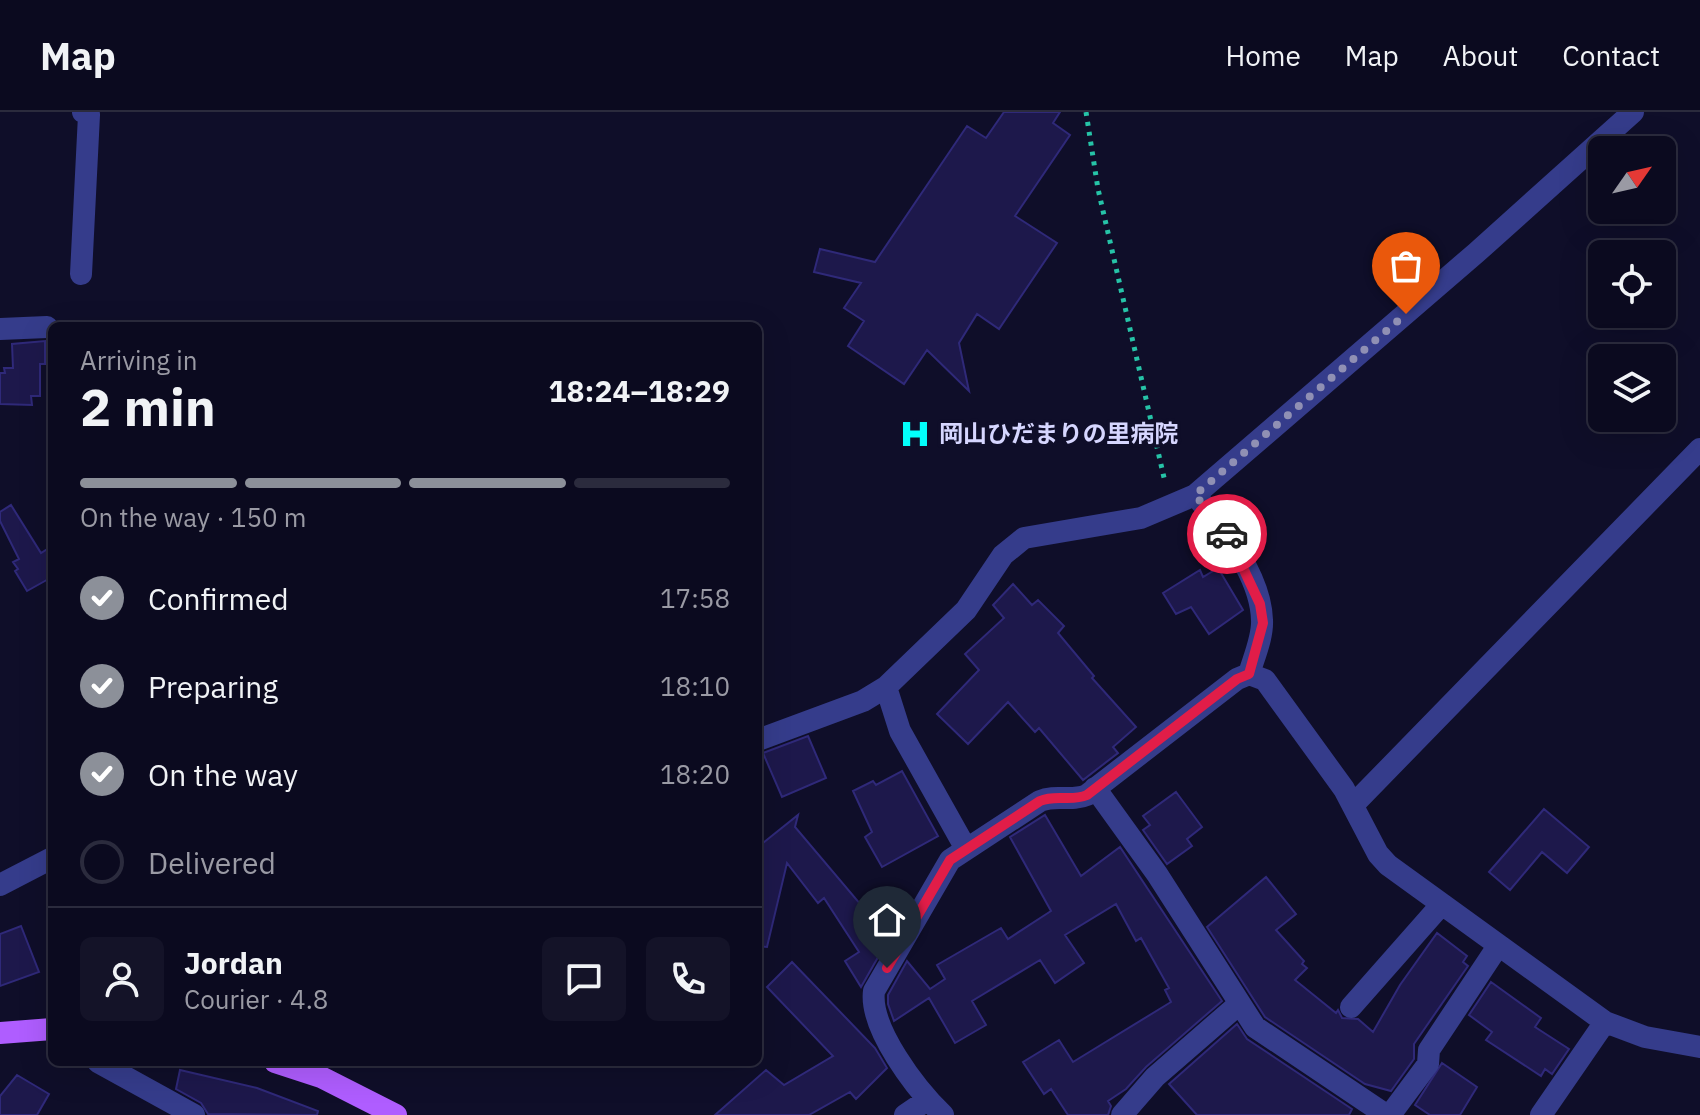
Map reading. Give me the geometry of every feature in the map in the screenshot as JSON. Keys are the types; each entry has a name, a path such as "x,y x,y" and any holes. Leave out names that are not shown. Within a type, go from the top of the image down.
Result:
{"main road":[{"path":"0,1033 48,1029"},
{"path":"292,1066 321,1077 396,1115"}],"street":[{"path":"81,274 89,115 83,112"},
{"path":"762,739 863,701 886,687 966,610 1013,544 1038,533 1141,518 1195,495 1476,253 1633,112"},
{"path":"0,329 47,327"},
{"path":"1354,804 1700,449"},
{"path":"1195,495 1234,544 1260,604 1263,623 1249,674"},
{"path":"905,1115 935,1108 876,1022 874,991 940,876 965,847 1040,801 1052,796 1076,800 1095,788 1237,679 1249,674 1265,680 1354,804 1378,854 1441,905 1605,1022 1645,1037 1700,1047"},
{"path":"886,687 900,731 965,847"},
{"path":"1095,788 1157,874 1255,1027 1388,1115 1428,1064 1429,1050 1498,946"},
{"path":"0,885 48,860"},
{"path":"1351,1007 1441,905"},
{"path":"1122,1115 1155,1077 1239,1004"},
{"path":"1541,1115 1605,1022"},
{"path":"105,1066 194,1115"}],"path":[{"path":"1086,112 1087,133 1113,259 1173,503"}],"building":[{"path":"1004,112 1060,112 1053,123 1070,135 1015,216 1057,243 999,329 977,314 959,343 969,391 927,350 904,384 848,346 864,321 844,308 861,283 814,272 820,249 875,262 967,126 986,138"},
{"path":"45,341 45,364 40,364 40,396 31,396 32,405 0,404 0,373 5,373 4,368 13,368 12,344"},
{"path":"11,505 41,553 48,549 48,579 27,591 15,571 18,569 13,562 19,559 0,521 0,512"},
{"path":"1218,568 1243,610 1209,634 1191,607 1176,614 1163,593 1200,570 1203,577"},
{"path":"1013,584 1032,605 1038,600 1064,626 1058,633 1094,676 1092,678 1136,727 1113,747 1118,753 1083,780 1039,728 1035,732 1008,702 968,744 937,714 979,670 965,654 1004,618 993,605"},
{"path":"808,736 826,778 782,797 763,753"},
{"path":"902,771 938,836 882,867 865,837 872,832 853,791 873,781 876,785"},
{"path":"1176,792 1202,827 1187,839 1192,846 1167,864 1143,830 1150,825 1143,816"},
{"path":"1544,809 1589,847 1567,873 1542,852 1510,890 1489,872"},
{"path":"798,815 795,827 889,938 861,987 845,961 859,952 824,898 818,903 787,863 767,947 762,946 762,844"},
{"path":"1045,815 1081,876 1120,847 1222,1001 1146,1067 1126,1089 1108,1101 1111,1106 1108,1115 1068,1115 1051,1089 1044,1094 1023,1062 1059,1040 1073,1062 1171,1002 1165,990 1169,988 1141,938 1136,941 1116,904 1065,935 1084,963 1055,983 1040,960 972,1001 986,1025 955,1043 929,998 894,1021 888,1004 888,995 907,961 930,989 945,979 937,965 1001,928 1008,939 1051,911 1010,837"},
{"path":"1266,877 1296,914 1276,930 1307,968 1295,980 1336,1013 1338,1010 1342,1018 1358,1019 1373,1032 1400,985 1437,933 1467,956 1463,962 1468,966 1414,1044 1414,1059 1391,1091 1365,1084 1265,1017 1207,927"},
{"path":"21,926 39,972 0,986 0,934"},
{"path":"792,962 875,1048 887,1068 856,1099 850,1092 809,1115 715,1115 766,1070 784,1085 833,1056 767,987"},
{"path":"1491,982 1541,1018 1535,1027 1569,1049 1552,1074 1545,1069 1541,1076 1486,1040 1492,1032 1469,1015"},
{"path":"1237,1024 1247,1039 1352,1109 1349,1115 1197,1115 1169,1084"},
{"path":"1442,1063 1477,1087 1460,1115 1430,1115 1415,1105"},
{"path":"180,1070 257,1088 318,1111 317,1115 208,1114 201,1103 176,1089"},
{"path":"17,1075 49,1094 37,1115 0,1115 0,1096"}],"way so far":[{"path":"1227,534 1195,495 1406,314"}],"place":[{"name":"岡山ひだまりの里病院","path":"915,434"}],"route":[{"path":"887,968 950,860 965,847 1040,801 1052,796 1076,800 1087,795 1237,679 1249,674 1263,623 1260,604 1227,534"}]}
